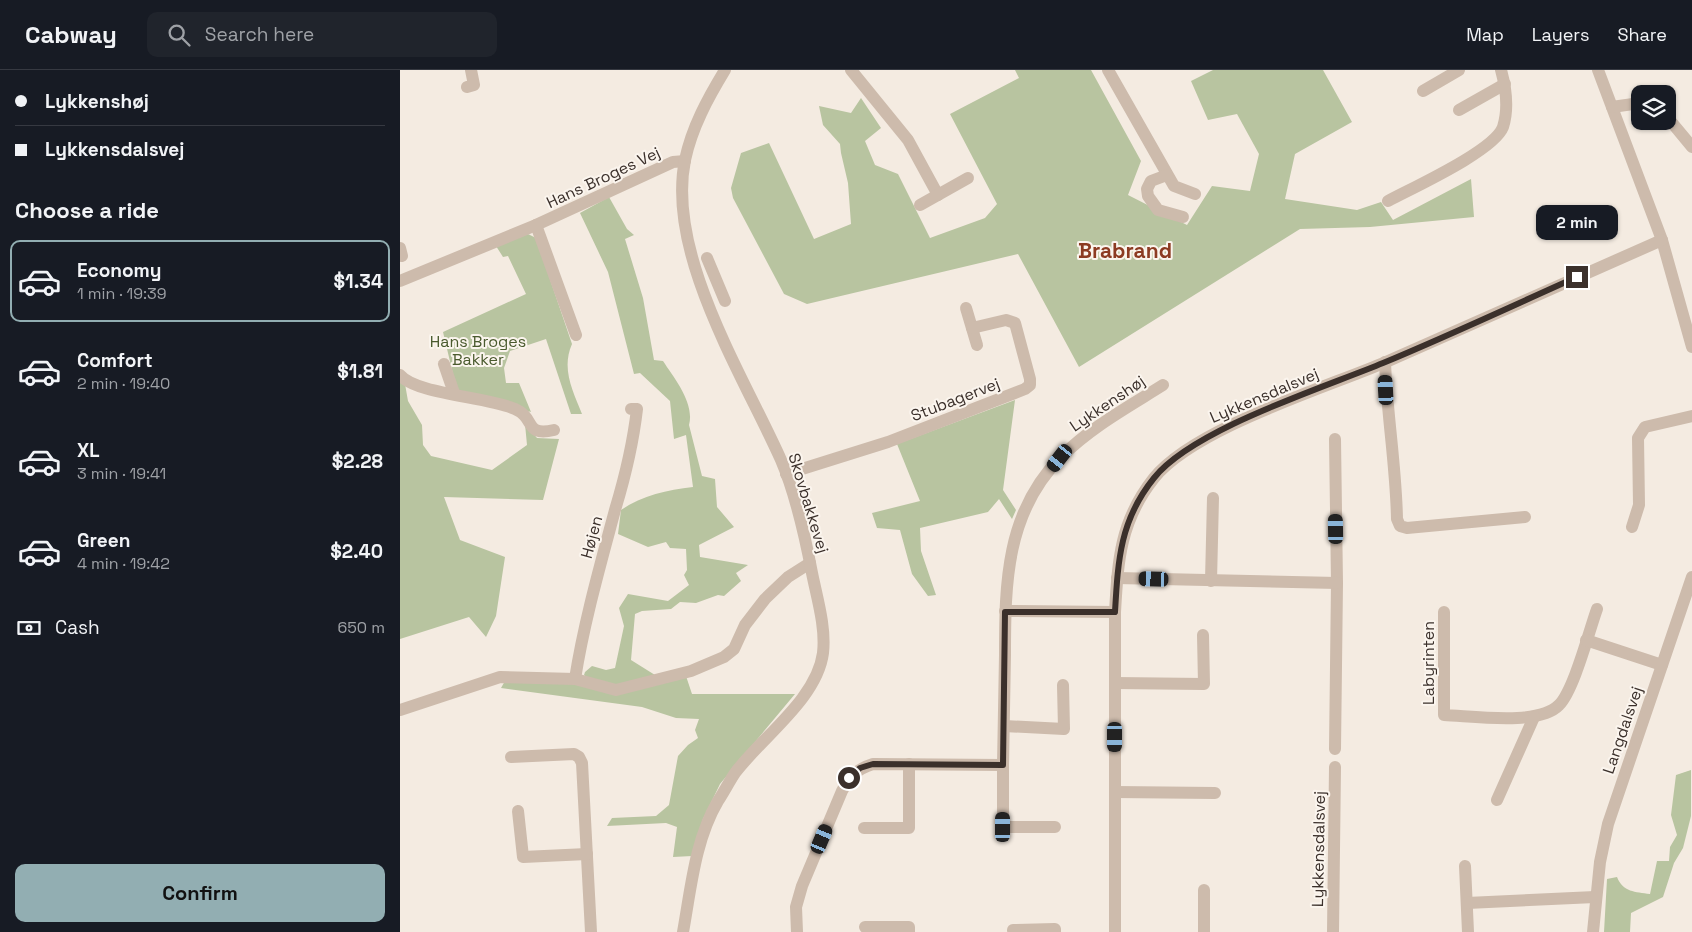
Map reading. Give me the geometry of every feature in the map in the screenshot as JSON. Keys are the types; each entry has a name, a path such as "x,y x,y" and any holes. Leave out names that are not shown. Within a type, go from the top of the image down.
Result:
{"street":[{"path":"466,87 474,85 470,70"},
{"name":"Skovbakkevej","path":"683,932 701,837 710,815 736,772 802,698 817,673 823,652 822,625 810,563 786,474 694,269 684,225 682,202 685,161 699,116 725,70"},
{"path":"851,70 908,140 938,195"},
{"path":"1108,70 1174,186 1195,194"},
{"path":"1423,91 1460,70"},
{"path":"1388,202 1478,152 1495,140 1503,128 1506,112 1505,84 1501,70"},
{"path":"1598,70 1662,240 1692,347"},
{"path":"1459,110 1505,84"},
{"path":"1612,107 1631,104"},
{"path":"1676,126 1691,141"},
{"name":"Hans Broges Vej","path":"400,281 536,226 673,162 685,161"},
{"path":"1167,175 1151,182 1147,189 1148,196 1158,210 1183,217"},
{"path":"920,205 968,178"},
{"name":"Hans Broges Vej","path":"536,226 576,335"},
{"name":"Lykkensdalsvej","path":"1115,932 1115,612 1117,578 1120,550 1130,515 1155,477 1180,455 1208,437 1251,417 1385,362 1662,240"},
{"path":"707,258 725,301"},
{"path":"704,291 718,285"},
{"path":"966,308 977,345"},
{"name":"Stubagervej","path":"786,474 888,442 1025,389 1030,385 1014,323 1006,320 972,328"},
{"path":"1385,362 1387,404 1397,474 1397,519 1400,526 1407,528 1525,517"},
{"path":"444,364 454,393"},
{"path":"400,375 405,381 413,384 517,409 526,416 534,431 540,433 554,430"},
{"name":"Lykkenshøj","path":"1055,827 1003,827 1005,585 1013,540 1029,500 1044,477 1060,458 1077,442 1163,385"},
{"name":"Højen","path":"575,679 595,587 622,494 637,409 631,409"},
{"path":"1632,527 1639,505 1638,438 1645,427 1692,416"},
{"path":"1335,439 1337,583 1335,749"},
{"path":"1211,581 1212,498"},
{"path":"400,710 500,677 575,679 616,690 691,671 724,657 734,650 745,625 765,599 788,578 810,563"},
{"name":"Langdalsvej","path":"1593,932 1595,897 1608,824 1692,577"},
{"path":"1117,578 1337,583"},
{"name":"Labyrinten","path":"1444,612 1444,715 1534,717 1552,710 1560,704 1567,694 1597,609"},
{"path":"1005,612 1115,612"},
{"path":"1115,683 1204,684 1203,635"},
{"path":"1586,640 1662,666"},
{"path":"1004,726 1064,729 1063,685"},
{"path":"1497,800 1534,717"},
{"path":"511,756 574,754 579,757 582,763 591,932"},
{"path":"797,932 796,907 802,886 849,778 860,768 873,764 1003,765"},
{"path":"864,828 909,828 909,764"},
{"name":"Lykkensdalsvej","path":"1333,932 1335,767"},
{"path":"1115,792 1215,794"},
{"path":"518,811 523,857 586,854"},
{"path":"1465,866 1468,932"},
{"path":"1204,890 1204,932"},
{"path":"1467,903 1595,897"},
{"path":"865,927 910,927 909,932"},
{"path":"1013,930 1055,929 1055,932"}],"green space":[{"path":"1015,70 1091,70 1141,161 1128,195 1187,225 1212,186 1250,191 1259,154 1237,114 1208,120 1191,81 1213,70 1323,70 1352,122 1295,154 1285,199 1357,210 1381,202 1393,220 1471,179 1474,217 1370,227 1300,229 1079,367 1018,254 807,304 784,294 733,198 731,188 741,153 769,143 814,239 851,224 848,183 840,144 823,125 819,106 851,113 861,98 881,128 865,141 875,165 898,174 930,238 985,218 997,204 950,114 1019,78"},
{"path":"609,197 627,229 634,235 625,239 643,298 654,360 663,361 682,391 689,408 689,425 702,476 715,479 717,507 734,527 699,545 700,557 748,565 736,573 741,581 724,596 718,595 696,603 680,602 671,609 642,611 635,614 631,660 655,675 621,686 584,675 592,666 606,670 615,668 624,626 619,608 628,594 668,601 689,585 684,575 687,570 686,549 670,548 666,542 648,547 618,534 621,510 638,500 656,494 693,487 686,435 674,439 670,401 640,373 634,374 608,272 580,213"},
{"name":"Hans Broges Bakker","path":"528,234 536,238 572,344 569,353 568,371 582,414 571,414 546,339 510,351 504,368 506,383 519,383 531,412 457,391 443,332 526,294 508,256 503,257 496,246"},
{"name":"Hans Broges Bakker","path":"400,379 405,384 408,401 422,425 423,445 431,456 492,470 527,445 525,424 537,438 559,439 543,500 444,497 460,540 505,557 496,616 486,637 469,617 400,639"},
{"path":"1015,400 1003,490 1016,510 1012,519 999,499 988,512 920,528 921,551 936,595 928,596 912,574 900,530 877,528 872,513 920,501 897,444"},
{"path":"686,676 692,694 795,694 720,784 703,819 692,856 673,857 677,827 666,823 607,826 612,818 656,816 669,805 678,756 698,738 695,730 699,719 676,718 642,707 501,688 505,681 562,682 619,692"},
{"path":"1691,770 1691,816 1683,848 1674,863 1663,897 1631,913 1630,932 1604,932 1607,879 1617,877 1626,888 1635,892 1650,894 1657,861 1669,861 1670,847 1677,835 1671,815 1676,775"}],"district":[{"name":"Brabrand","path":"1125,251"}],"route":[{"path":"849,778 860,768 873,764 1003,765 1005,612 1115,612 1120,550 1130,515 1155,477 1180,455 1208,437 1251,417 1385,362 1577,277"}]}
